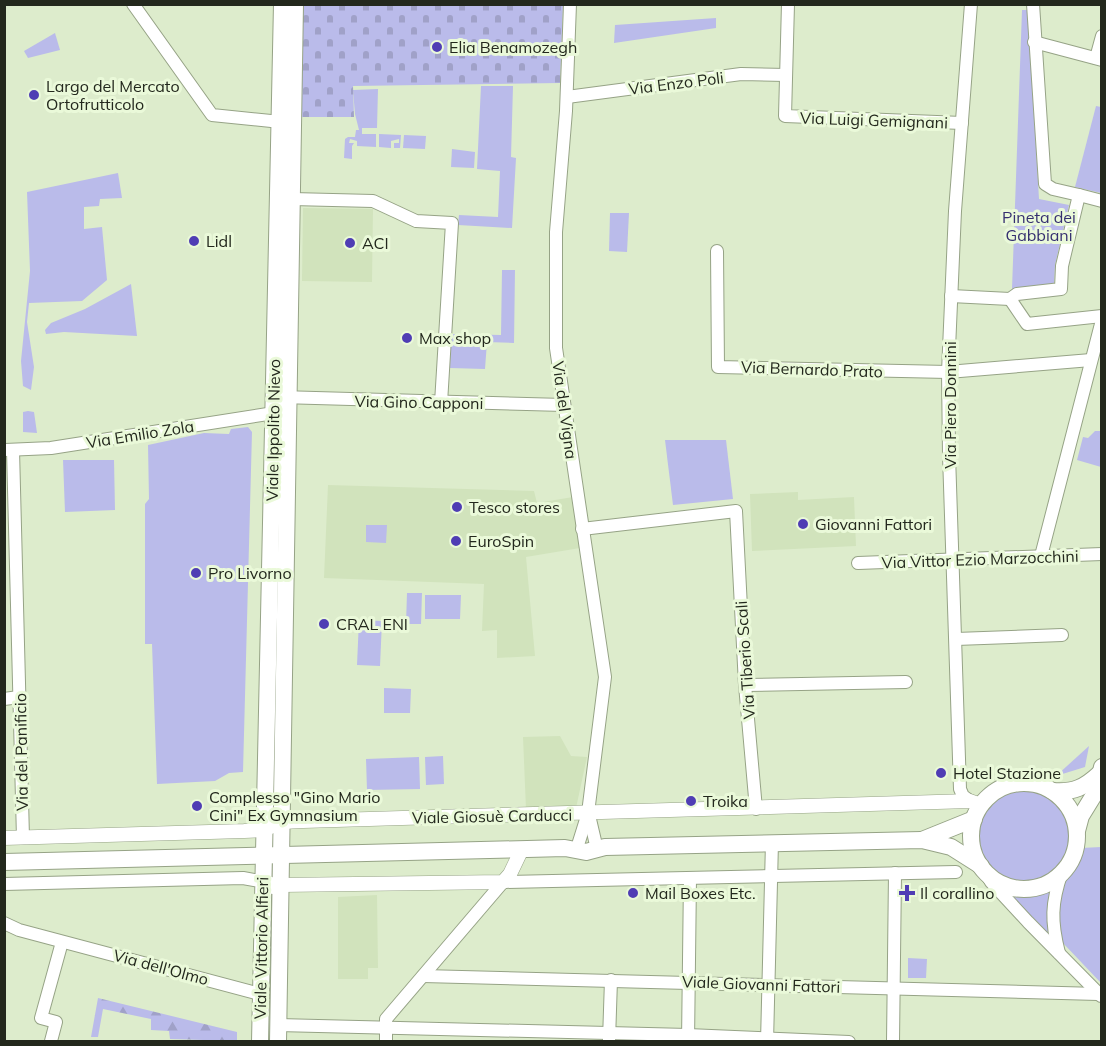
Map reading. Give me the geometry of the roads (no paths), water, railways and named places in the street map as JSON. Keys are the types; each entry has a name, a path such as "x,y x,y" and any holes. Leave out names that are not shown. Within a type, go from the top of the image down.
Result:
{"main road":[{"name":"Viale Ippolito Nievo","path":"282,4 279,402 282,855"},
{"name":"Viale Ippolito Nievo","path":"263,855 279,402 292,199 295,4"},
{"path":"1101,770 1095,795 1081,816 1074,851 1062,872 1048,883 1025,888 1002,884 982,868 972,843 975,808 991,794 1010,785 1032,784 1052,791 1076,790 1086,785 1101,770"},
{"path":"1052,791 1069,808 1077,831"},
{"name":"Viale Giosuè Carducci","path":"922,840 975,808"},
{"name":"Viale Giosuè Carducci","path":"4,862 572,847 586,852 600,846 922,840 958,850 982,868"},
{"name":"Viale Vittorio Alfieri","path":"260,1041 263,855"},
{"name":"Viale Vittorio Alfieri","path":"278,1033 282,855"}],"street":[{"path":"133,4 212,115 280,122"},
{"name":"Via del Vigna","path":"570,4 567,97 556,243 556,348 605,677 588,813"},
{"path":"786,75 789,4"},
{"name":"Via Piero Donnini","path":"971,4 948,372 960,789 963,796 975,808"},
{"path":"1033,4 1045,184 1053,189 1101,201"},
{"path":"1034,42 1099,59 1101,36"},
{"name":"Via Enzo Poli","path":"567,97 741,74 786,75"},
{"name":"Via Luigi Gemignani","path":"786,75 785,116 962,123"},
{"path":"951,296 1010,299 1017,294 1061,289 1062,266 1079,195"},
{"path":"292,199 373,201 416,221 452,223 441,403"},
{"name":"Via Bernardo Prato","path":"717,251 718,367 948,372"},
{"path":"1010,299 1027,324 1101,318 1041,556"},
{"path":"948,372 1091,360"},
{"name":"Via Gino Capponi","path":"279,402 564,405"},
{"name":"Via Emilio Zola","path":"9,450 51,448 279,402"},
{"name":"Via del Panificio","path":"9,450 20,697 23,837"},
{"name":"Via Tiberio Scali","path":"582,529 736,511 756,808"},
{"name":"Via Vittor Ezio Marzocchini","path":"858,563 1101,554"},
{"path":"956,639 1062,635"},
{"path":"746,685 906,682"},
{"path":"4,699 20,697"},
{"name":"Viale Giosuè Carducci","path":"4,838 263,830 282,822 756,808 975,808"},
{"path":"588,813 600,846"},
{"path":"572,847 588,813"},
{"path":"767,1040 772,842"},
{"name":"Viale Giosuè Carducci","path":"503,882 510,874 522,849"},
{"path":"982,868 991,882 1100,995"},
{"path":"4,884 243,878 269,889 281,885 956,872"},
{"path":"1059,954 1054,933 1053,912 1062,872"},
{"path":"894,1041 895,873"},
{"path":"688,1038 690,878"},
{"path":"386,1041 386,1019 503,882"},
{"name":"Via dell'Olmo","path":"4,923 19,930 62,942 261,994"},
{"path":"51,1041 56,1023 41,1018 62,942"},
{"name":"Viale Giovanni Fattori","path":"423,976 1100,995"},
{"path":"609,1037 611,980"},
{"path":"278,1033 386,1028 609,1037 849,1041"}],"place":[{"name":"Elia Benamozegh","path":"437,47"},
{"name":"Largo del Mercato Ortofrutticolo","path":"34,95"},
{"name":"Lidl","path":"194,241"},
{"name":"ACI","path":"350,243"},
{"name":"Max shop","path":"407,338"},
{"name":"Tesco stores","path":"457,507"},
{"name":"Giovanni Fattori","path":"803,524"},
{"name":"EuroSpin","path":"456,541"},
{"name":"Pro Livorno","path":"196,573"},
{"name":"CRAL ENI","path":"324,624"},
{"name":"Hotel Stazione","path":"941,773"},
{"name":"Troika","path":"691,801"},
{"name":"Complesso \"Gino Mario Cini\" Ex Gymnasium","path":"197,806"},
{"name":"Mail Boxes Etc.","path":"633,893"},
{"name":"Il corallino","path":"907,893"}],"park label":[{"name":"Pineta dei Gabbiani","path":"1039,226"}]}
